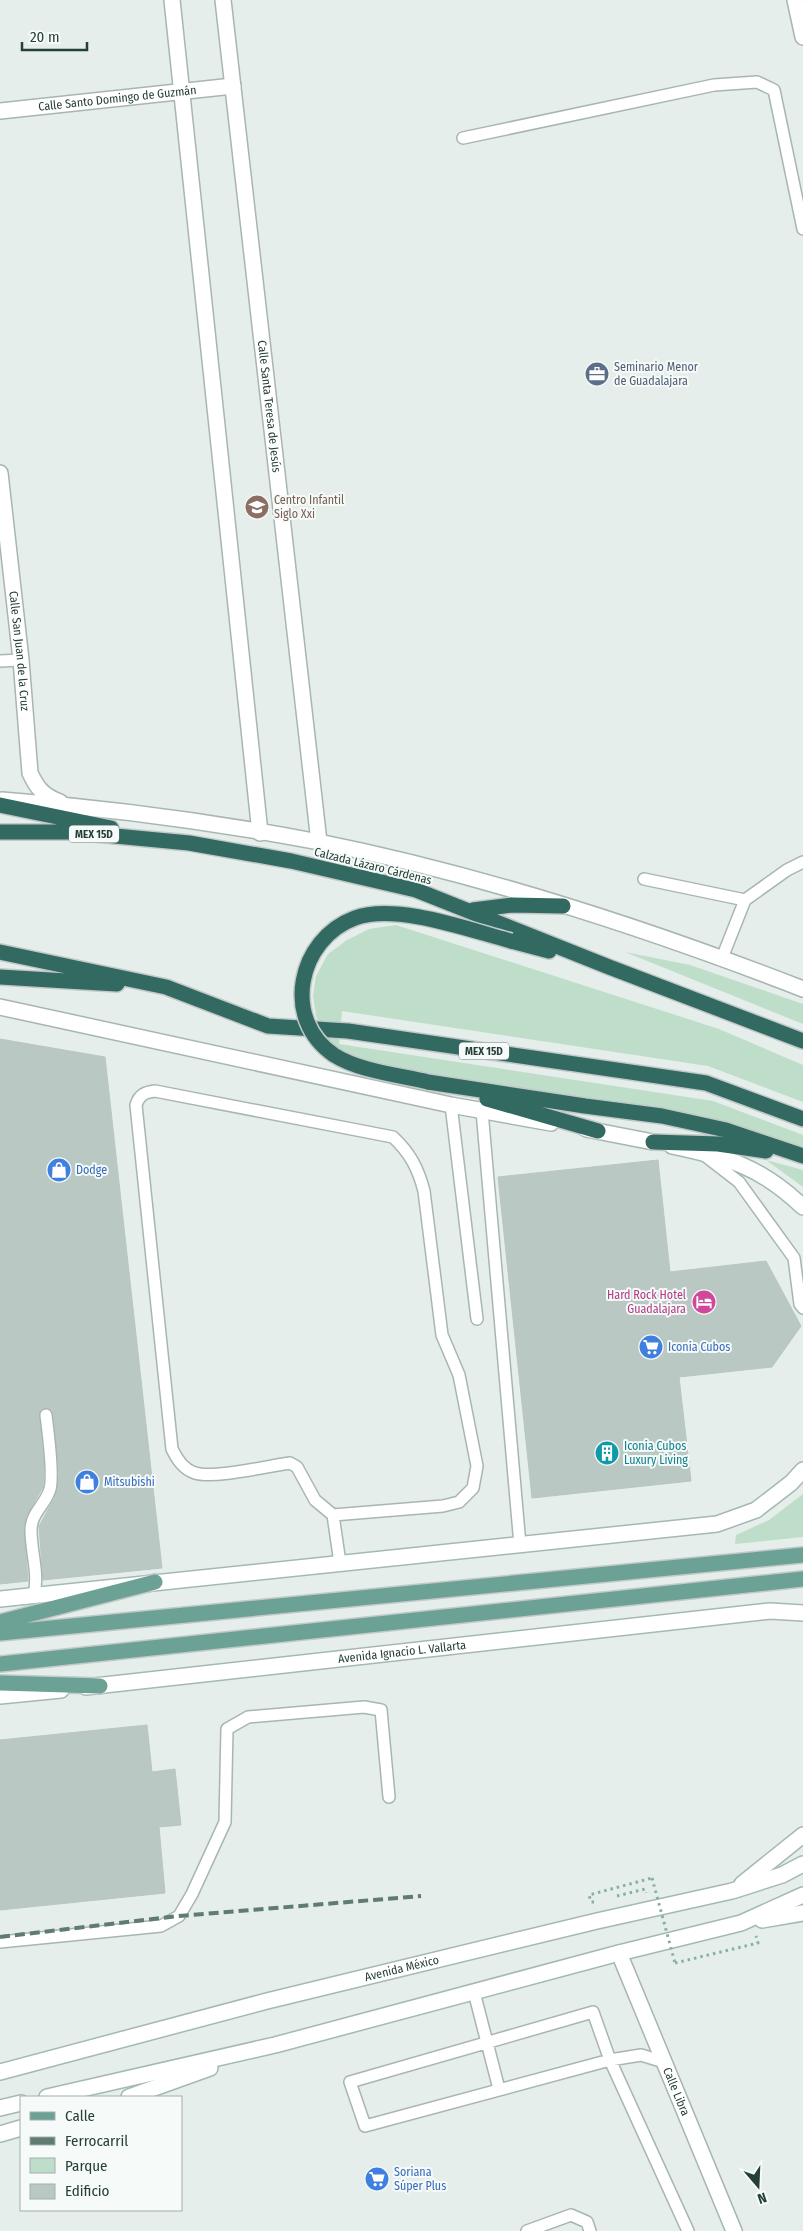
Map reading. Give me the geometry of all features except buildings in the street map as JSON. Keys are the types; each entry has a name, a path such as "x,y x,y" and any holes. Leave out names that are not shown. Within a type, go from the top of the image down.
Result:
{"highway":[{"path":"0,805 189,843"},
{"name":"Calzada Lázaro Cárdenas","path":"0,832 73,832 189,843 291,861 416,890 609,967 803,1041"},
{"path":"470,910 512,905 563,906"},
{"path":"598,1131 428,1082 369,1069 335,1055 317,1041 306,1024 302,999 305,974 311,958 327,933 356,918 387,914 421,917 609,967"},
{"name":"MEX 15D","path":"0,952 166,987 268,1026 348,1031 706,1083 803,1119"},
{"path":"0,977 166,987"},
{"path":"428,1082 662,1116 726,1130 803,1157"},
{"path":"653,1142 718,1144 803,1157"}],"main road":[{"path":"0,1632 803,1555"},
{"path":"0,1664 803,1579"},
{"path":"0,1622 155,1582"},
{"path":"0,1683 100,1686"}],"street":[{"path":"172,0 260,833"},
{"name":"Calle Santa Teresa de Jesús","path":"223,0 319,842"},
{"path":"795,0 803,38"},
{"name":"Calle Santo Domingo de Guzmán","path":"0,111 233,86"},
{"name":"Calle San Juan de la Cruz","path":"0,473 21,660 30,773 37,788 46,797 71,806"},
{"path":"0,800 183,819 319,842 415,864 563,906 722,958 803,989"},
{"path":"0,1007 452,1105 598,1131 701,1153 749,1167 782,1186 803,1207"},
{"path":"0,1599 717,1524 756,1510 791,1483 803,1470"},
{"name":"Avenida Ignacio L. Vallarta","path":"0,1696 760,1612 786,1611 803,1614"},
{"path":"732,1891 803,1835"},
{"name":"Avenida México","path":"0,2072 267,2001 596,1921 732,1891 782,1875 803,1864"},
{"path":"741,1923 803,1895"},
{"path":"51,2096 275,2045 619,1953 741,1923 803,1913"},
{"name":"Calle Libra","path":"619,1953 734,2231"},
{"path":"0,2063 88,2040 267,2001"},
{"path":"132,2096 275,2045"},
{"path":"0,2108 20,2103"},
{"path":"0,2134 20,2128"}],"lane":[{"path":"463,138 714,85 757,82 774,90 803,229"},
{"path":"0,661 21,660"},
{"path":"722,958 745,900 786,870 803,862"},
{"path":"644,879 745,900"},
{"path":"333,1515 443,1506 459,1502 472,1488 477,1466 459,1375 442,1335 424,1191 419,1171 407,1150 392,1137 155,1091 146,1092 138,1099 136,1106 172,1449 176,1458 185,1468 206,1476 290,1463 297,1467 315,1500 333,1515 340,1563"},
{"path":"452,1105 477,1319"},
{"path":"482,1111 520,1544"},
{"path":"701,1153 739,1182 794,1258 800,1304 803,1308"},
{"path":"34,1595 37,1580 31,1528 37,1510 48,1497 51,1485 46,1415"},
{"path":"0,1942 160,1926 179,1916 192,1894 224,1822 227,1728 248,1716 364,1707 381,1710 389,1797"},
{"path":"474,1992 499,2089"},
{"path":"664,2062 642,2055 610,2060 365,2126 350,2082 593,2012 610,2060 688,2231"},
{"path":"527,2231 571,2214 587,2222 590,2231"}],"path":[{"path":"652,1878 675,1963"}],"green space":[{"path":"396,925 719,1029 803,1065 803,1102 708,1066 342,1011 339,1044 713,1101 803,1135 803,1152 733,1125 430,1077 361,1061 337,1051 323,1033 316,1016 313,996 316,976 328,954 347,940 369,929"},
{"path":"625,952 690,965 803,1004 803,1024"},
{"path":"766,1160 803,1170 803,1187"},
{"path":"803,1494 803,1537 735,1544 736,1535 769,1520"}],"railway":[{"path":"0,1937 179,1916 421,1896"}],"place":[{"name":"Seminario Menor de Guadalajara","path":"597,374"},
{"name":"Centro Infantil Siglo Xxi","path":"257,507"},
{"name":"Dodge","path":"59,1170"},
{"name":"Hard Rock Hotel Guadalajara","path":"704,1302"},
{"name":"Iconia Cubos","path":"651,1347"},
{"name":"Iconia Cubos Luxury Living","path":"607,1453"},
{"name":"Mitsubishi","path":"87,1482"},
{"name":"Soriana Súper Plus","path":"377,2179"}]}
